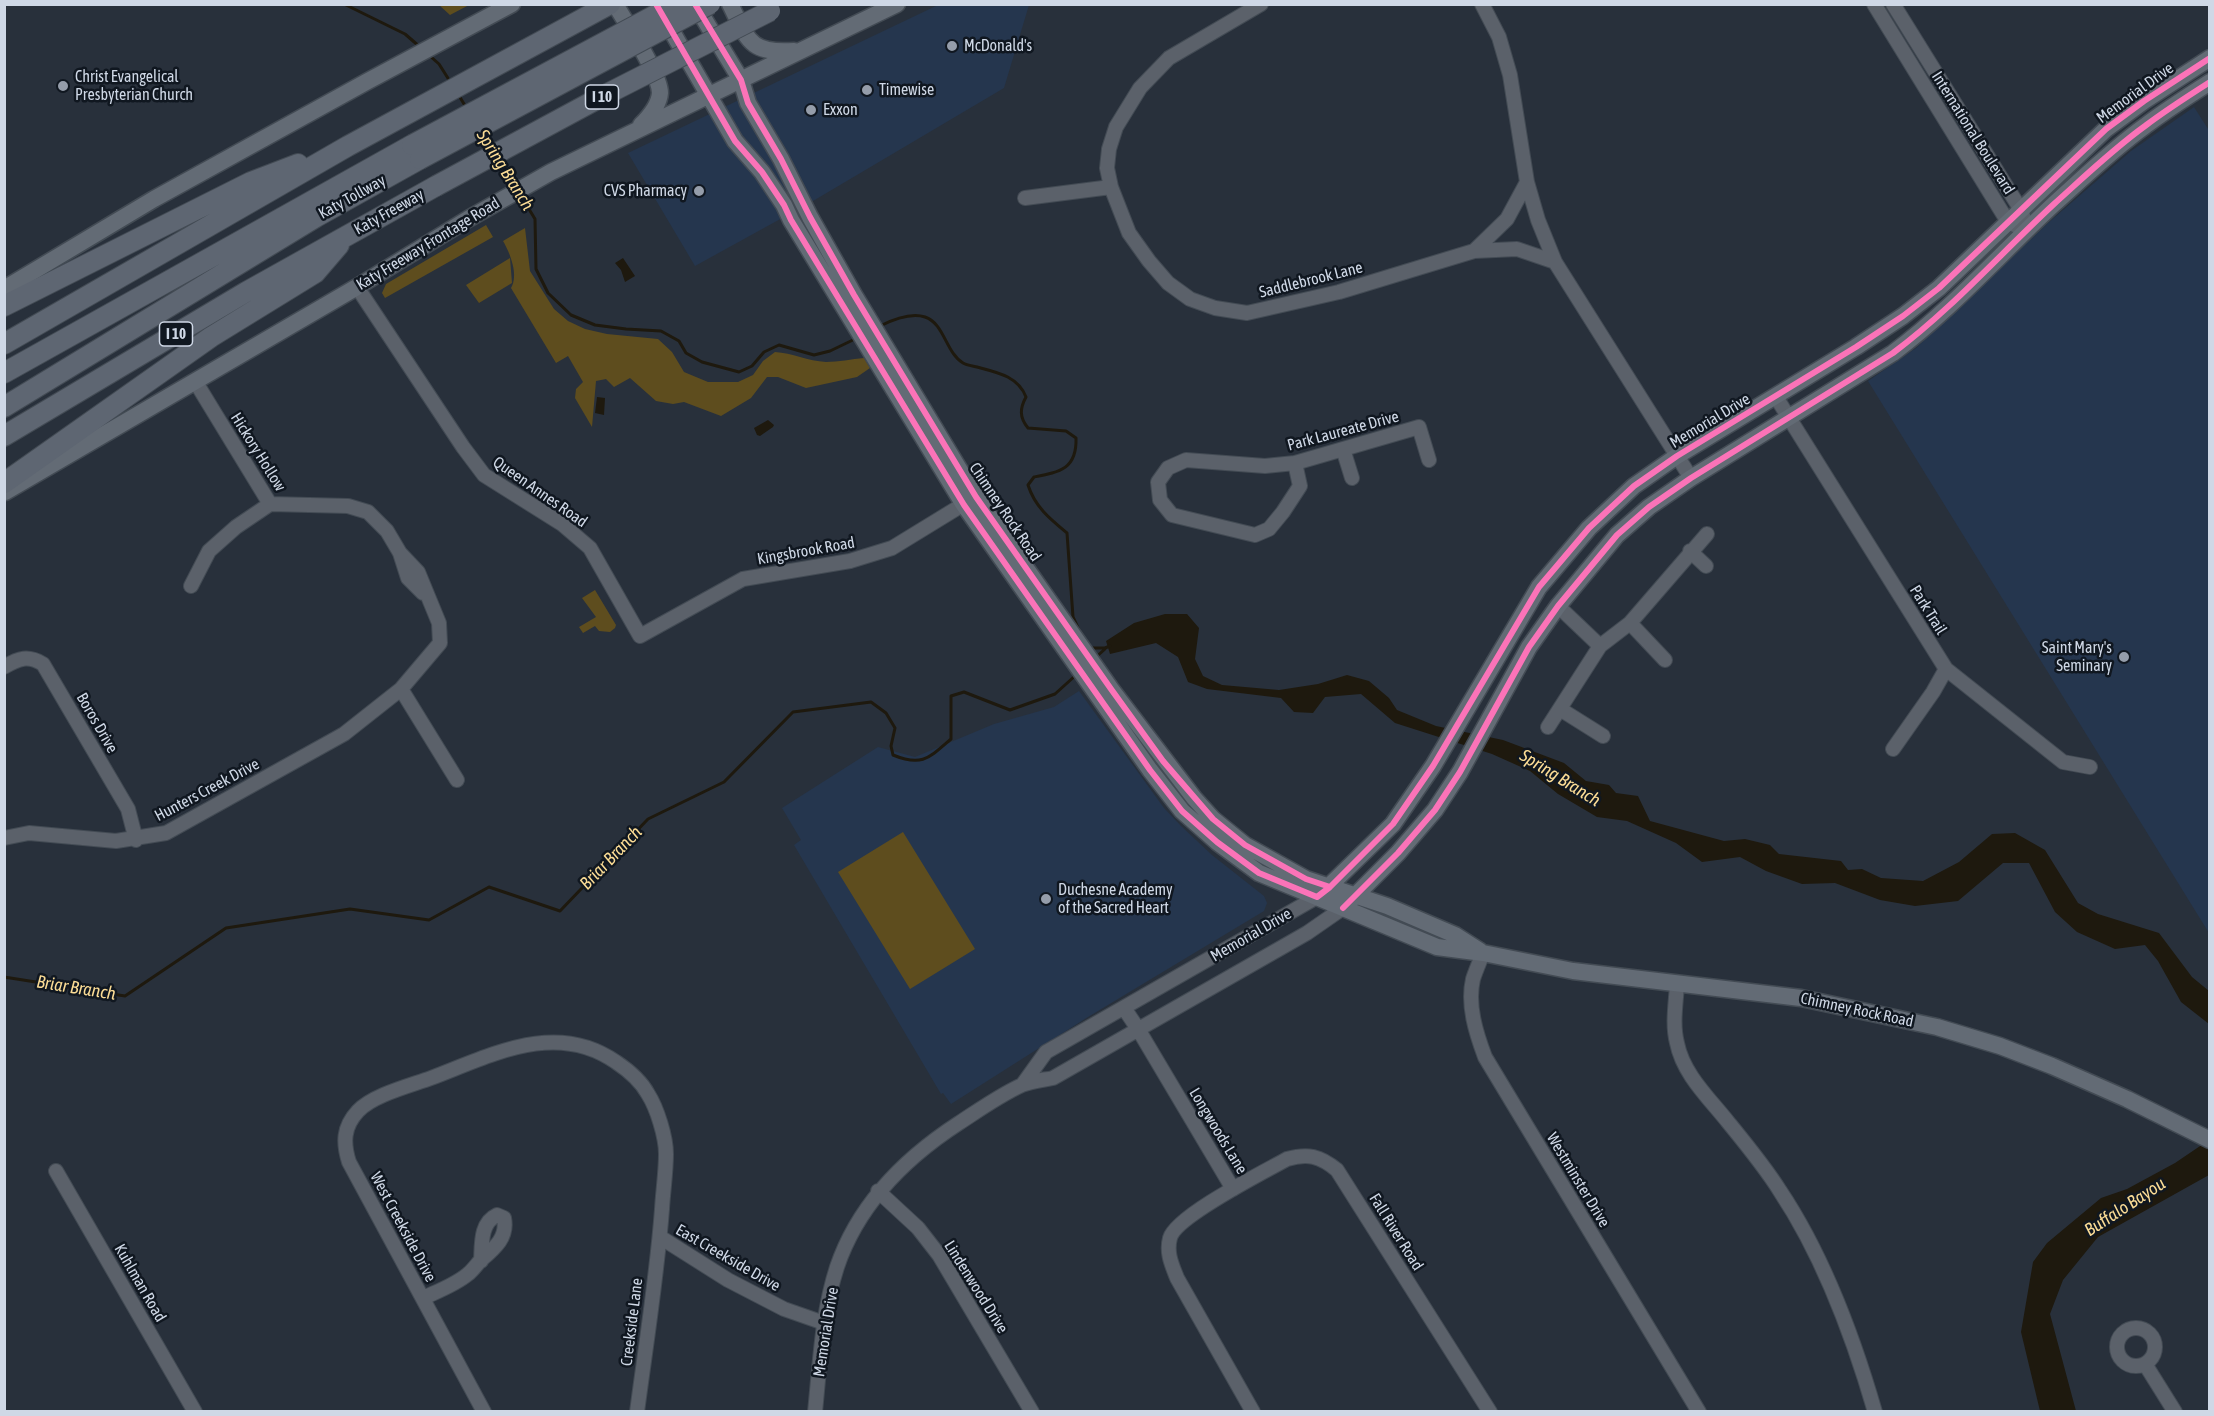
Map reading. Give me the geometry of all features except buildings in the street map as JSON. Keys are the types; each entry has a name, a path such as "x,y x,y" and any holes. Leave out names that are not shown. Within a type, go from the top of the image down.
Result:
{"highway":[{"path":"4,344 348,146 612,4"},
{"name":"Katy Tollway","path":"4,373 416,152 676,4"},
{"name":"Katy Tollway","path":"4,407 306,223 416,152 710,4"},
{"name":"Katy Freeway","path":"4,436 159,343 349,234 601,97 776,8"},
{"path":"4,306 251,182 348,146"},
{"path":"4,483 211,337 315,273 349,234"}],"main road":[{"path":"4,289 154,199 512,4"},
{"path":"612,4 658,80 660,95 652,112 636,130"},
{"name":"Chimney Rock Road","path":"656,4 735,141 762,172 784,205 795,227 848,299 970,501 1157,765 1182,811 1217,842 1259,873 1349,902 1387,906 1455,934 1484,953 1573,971 1801,998 1937,1027 2000,1046 2052,1066 2127,1099 2210,1140"},
{"name":"Chimney Rock Road","path":"695,4 741,80 748,103 781,159 848,299"},
{"path":"730,4 748,39 759,48 776,52 800,50"},
{"name":"Katy Freeway Frontage Road","path":"4,492 551,172 897,4"},
{"name":"Memorial Drive","path":"1323,892 1393,824 1433,766 1539,587 1589,528 1634,486 1677,456 1776,397 1903,316 1939,288 2106,129 2210,58"},
{"name":"Memorial Drive","path":"1349,902 1398,853 1435,810 1460,772 1529,647 1558,606 1617,535 1649,507 1691,478 1893,353 1918,334 1958,299 2027,230 2103,160 2156,118 2210,82"},
{"path":"2144,101 2156,118"},
{"path":"795,227 810,217"},
{"path":"1903,316 1918,334"}],"street":[{"name":"Saddlebrook Lane","path":"1261,4 1169,58 1140,88 1116,127 1109,148 1107,168 1111,187 1129,233 1168,283 1190,299 1215,308 1247,313 1339,292 1474,251 1517,249 1555,262"},
{"path":"1482,4 1499,37 1510,75 1527,182 1538,220 1555,262 1691,478"},
{"name":"International Boulevard","path":"1874,4 2008,222"},
{"name":"International Boulevard","path":"1893,4 2021,210 2027,230"},
{"path":"1923,83 1937,75"},
{"path":"1966,153 1980,144"},
{"name":"Saddlebrook Lane","path":"1474,251 1508,219 1527,182"},
{"path":"1025,198 1111,187"},
{"path":"2008,222 2027,230"},
{"name":"Queen Annes Road","path":"357,287 484,475 562,524 590,548 640,636"},
{"name":"Hickory Hollow","path":"195,381 270,504 348,506 368,512 387,531 400,553 418,572 439,623 440,643 401,689"},
{"name":"Park Trail","path":"1776,397 1946,669 2063,762 2090,767"},
{"name":"Park Laureate Drive","path":"1295,463 1300,486 1269,529 1255,535 1172,515 1160,500 1158,482 1168,468 1186,459 1265,466 1295,463 1419,427 1429,460"},
{"path":"1343,449 1352,478"},
{"name":"Kingsbrook Road","path":"640,636 743,579 850,561 892,548 970,501"},
{"path":"191,586 209,551 236,527 270,504"},
{"path":"1548,727 1600,646 1629,623 1707,534"},
{"path":"1690,551 1706,566"},
{"path":"1558,606 1600,646"},
{"path":"1629,623 1665,660"},
{"name":"Boros Drive","path":"4,667 19,658 33,658 43,664 128,809 136,840"},
{"path":"1893,749 1933,692 1946,669"},
{"path":"401,689 456,780"},
{"name":"Hunters Creek Drive","path":"4,838 29,833 116,841 136,840 166,833 345,734 401,689"},
{"path":"1560,709 1603,736"},
{"name":"Memorial Drive","path":"1023,1084 1046,1052 1323,892"},
{"name":"Memorial Drive","path":"815,1412 824,1323 837,1268 848,1241 878,1191 915,1154 958,1123 1023,1084 1053,1078 1307,933 1349,902"},
{"name":"Westminster Drive","path":"1484,953 1473,980 1472,1007 1475,1029 1485,1057 1699,1412"},
{"path":"1677,984 1675,1029 1684,1065 1780,1191 1798,1221 1832,1289 1875,1412"},
{"name":"Longwoods Lane","path":"1124,1008 1233,1189 1187,1217 1170,1237 1169,1258 1177,1278 1253,1412"},
{"name":"East Creekside Drive","path":"413,1084 517,1046 540,1042 569,1042 593,1048 609,1057 626,1068 648,1093 663,1132 666,1153 660,1237 728,1280 784,1309 824,1323"},
{"name":"West Creekside Drive","path":"413,1084 368,1102 350,1122 343,1145 349,1162 484,1412"},
{"name":"Fall River Road","path":"1233,1189 1287,1159 1313,1155 1327,1161 1337,1170 1490,1412"},
{"name":"Kuhlman Road","path":"56,1171 195,1412"},
{"name":"Lindenwood Drive","path":"878,1191 918,1228 939,1255 1032,1412"},
{"name":"Creekside Lane","path":"637,1412 660,1237"},
{"path":"423,1298 460,1279 481,1261"},
{"path":"2145,1364 2175,1412"}],"shaded area":[{"path":"439,5 469,5 450,15"},
{"path":"938,5 1029,5 1004,88 813,201 695,266 628,153"},
{"name":"Saint Mary's Seminary","path":"2194,107 2210,132 2209,933 1868,381 1916,348 2048,223 2131,151"},
{"path":"486,225 493,237 385,298 382,293 386,284"},
{"path":"525,228 530,271 554,309 568,321 585,329 607,334 658,339 672,352 684,372 708,382 738,382 753,375 763,361 775,352 826,362 864,358 870,368 857,377 806,388 778,377 767,377 751,398 721,416 684,402 673,404 656,401 630,378 614,387 606,379 596,381 592,427 575,398 576,389 583,382 568,356 556,363 511,288 514,271 503,241"},
{"path":"510,258 512,283 479,303 466,285"},
{"path":"595,590 616,625 610,632 599,631 595,626 583,633 579,627 596,617 582,598"},
{"name":"Duchesne Academy of the Sacred Heart","path":"1079,691 1164,808 1212,855 1264,896 1267,903 1264,911 1088,1017 951,1104 943,1093 941,1094 794,845 801,840 782,808 878,747 915,757 994,724 1054,707"},
{"path":"903,832 975,949 910,989 838,872"}],"water":[{"path":"623,258 635,276 625,282 621,270 615,263"},
{"path":"597,397 605,398 604,415 595,413"},
{"path":"768,420 774,425 773,427 760,436 757,435 754,428"},
{"path":"1165,614 1187,614 1199,628 1195,659 1203,676 1222,685 1279,690 1318,684 1347,675 1369,681 1389,698 1397,710 1436,726 1503,740 1564,763 1586,781 1609,785 1616,793 1638,796 1650,821 1724,841 1745,839 1770,845 1779,854 1841,861 1848,870 1862,869 1881,878 1923,881 1959,862 1992,834 2015,833 2045,850 2078,903 2098,914 2159,933 2192,977 2209,991 2209,1024 2181,1002 2158,961 2145,945 2115,949 2077,932 2055,912 2029,863 2003,863 1958,901 1915,906 1880,900 1835,883 1802,884 1766,871 1740,857 1702,862 1676,843 1627,821 1597,817 1558,794 1530,771 1492,754 1395,723 1361,694 1325,697 1313,713 1294,712 1281,698 1207,689 1188,682 1178,657 1156,643 1110,654 1106,641 1134,623"},
{"name":"Buffalo Bayou","path":"2209,1140 2209,1175 2098,1237 2063,1280 2050,1314 2076,1411 2040,1411 2021,1332 2033,1262 2047,1243 2101,1198 2127,1189 2175,1163"}],"waterway":[{"name":"Spring Branch","path":"344,4 405,34 420,47"},
{"name":"Spring Branch","path":"430,56 439,64 451,83"},
{"name":"Spring Branch","path":"458,94 467,109"},
{"name":"Spring Branch","path":"483,135 491,147"},
{"name":"Spring Branch","path":"499,160 514,185"},
{"name":"Spring Branch","path":"521,196 535,219 536,269 548,293 571,315 595,325 661,331 679,341 686,353 702,362 739,372 752,366 764,352 779,345 814,355 830,351 855,339"},
{"name":"Spring Branch","path":"880,326 907,316 919,316 931,320 937,325 957,358 963,363 999,373 1018,384 1026,397 1021,412 1028,428 1066,431 1076,438 1076,448 1070,463 1059,471 1034,477 1028,485 1039,506 1067,533 1073,617 1079,630"},
{"name":"Briar Branch","path":"1090,648 1110,646"},
{"name":"Briar Branch","path":"1095,658 1105,649"},
{"name":"Briar Branch","path":"4,977 125,996 226,928 350,909 429,920 489,887 560,911 648,819 724,782 793,712 871,702 886,713 895,728 891,746 893,755 903,759 918,760 931,756 951,739 951,696 964,692 1010,710 1055,694 1076,675"}],"cycle path":[{"path":"656,4 735,141 762,172 784,205 964,505 1150,770 1182,811 1217,842 1259,873 1317,897 1393,824 1433,766 1539,587 1589,528 1634,486 1677,456 1903,316 1939,288 2106,129 2210,58"},
{"path":"695,4 741,80 748,103 781,159 810,217 854,295 976,497 1111,689 1163,761 1213,819 1245,845 1306,879 1330,887"},
{"path":"1343,908 1398,853 1435,810 1460,772 1529,647 1558,606 1617,535 1649,507 1691,478 1893,353 1956,300 2054,204 2110,154 2161,114 2210,82"}],"place":[{"name":"McDonald's","path":"952,46"},
{"name":"Christ Evangelical Presbyterian Church","path":"63,86"},
{"name":"Timewise","path":"867,90"},
{"name":"Exxon","path":"811,110"},
{"name":"CVS Pharmacy","path":"699,191"},
{"name":"Saint Mary's Seminary","path":"2124,657"},
{"name":"Duchesne Academy of the Sacred Heart","path":"1046,899"}]}
